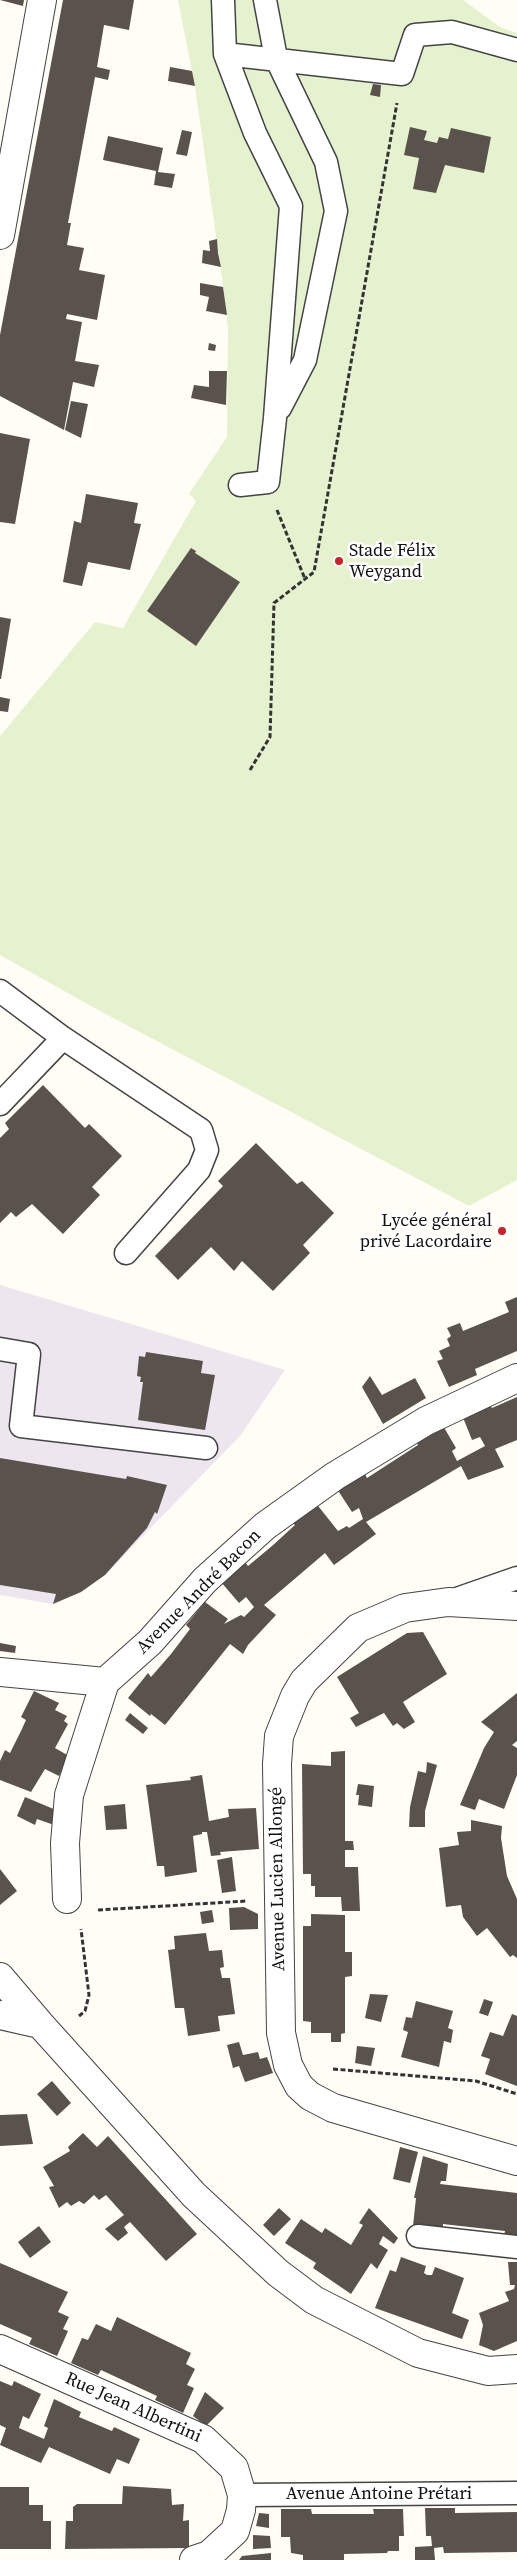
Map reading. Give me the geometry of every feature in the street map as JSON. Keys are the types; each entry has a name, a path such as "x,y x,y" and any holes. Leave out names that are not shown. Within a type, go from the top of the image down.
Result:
{"street":[{"path":"0,235 42,0"},
{"name":"Avenue André Bacon","path":"105,1682 150,1642 205,1580 265,1526 335,1476 426,1421 517,1378"},
{"name":"Avenue Lucien Allongé","path":"517,1606 448,1602 405,1608 358,1628 304,1681 295,1696 279,1736 278,1899 281,2033 288,2065 299,2086 310,2096 333,2108 517,2161"},
{"path":"0,1672 105,1682 69,1795 65,1843 73,1905"},
{"path":"0,1977 194,2195 278,2273 314,2300 418,2353 488,2371 517,2369"},
{"path":"0,2015 40,2024"},
{"name":"Rue Jean Albertini","path":"0,2349 203,2439 234,2468 242,2495 242,2510 235,2531 209,2556 194,2560"}],"lane":[{"path":"223,0 225,54 255,133 291,206 275,418 268,482 240,485"},
{"path":"265,0 276,58 326,162 336,211 304,360 275,418"},
{"path":"225,54 276,58 402,74 415,34 452,32 517,50"},
{"path":"0,991 63,1038 201,1130 207,1150 199,1170 126,1253"},
{"path":"0,1104 63,1038"},
{"path":"0,1349 29,1354 21,1426 206,1448"},
{"path":"448,1602 517,1578"},
{"path":"418,2236 517,2247"},
{"name":"Avenue Antoine Prétari","path":"242,2495 517,2493"}],"path":[{"path":"250,770 270,738 274,604 314,572 402,74"},
{"path":"268,482 305,579"},
{"path":"89,1995 73,1905 278,1899"},
{"path":"288,2065 476,2080 517,2094"}],"shaded area":[{"path":"0,1285 285,1370 240,1436 105,1575 81,1592 53,1604 0,1595"}],"green space":[{"name":"Stade Félix Weygand","path":"178,0 463,0 500,27 517,33 517,1180 469,1206 100,1011 0,955 0,736 95,622 123,628 196,501 189,494 227,437 228,328 225,300 195,86"}],"building":[{"path":"0,0 24,0 23,6"},
{"path":"63,0 134,0 129,30 104,25 97,67 110,70 108,80 95,77 68,223 71,223 67,245 84,248 79,270 105,275 97,320 67,314 66,319 82,322 75,361 99,365 94,387 73,382 64,430 0,396 0,335"},
{"path":"170,67 192,71 195,86 168,81"},
{"path":"373,84 381,85 380,97 370,95"},
{"path":"410,127 427,131 424,140 437,143 439,137 448,139 451,128 491,137 484,173 445,165 436,193 413,189 419,158 404,155"},
{"path":"182,130 192,132 187,156 176,154"},
{"path":"108,136 163,148 158,172 175,174 172,188 154,185 156,171 103,160"},
{"path":"217,239 221,267 202,263 203,250 210,251 209,241"},
{"path":"200,283 223,287 227,315 206,311 209,297 200,295"},
{"path":"209,343 216,345 215,351 208,350"},
{"path":"209,371 227,371 226,405 191,398 194,385 209,387"},
{"path":"71,401 88,404 81,438 65,430"},
{"path":"0,433 30,439 15,524 0,522"},
{"path":"86,494 138,503 134,523 141,524 130,570 88,562 82,586 63,582 74,521 81,523"},
{"path":"191,548 196,551 195,553 240,582 196,646 147,611"},
{"path":"0,617 11,619 1,679 0,679"},
{"path":"0,697 10,699 8,712 0,711"},
{"path":"43,1085 85,1128 89,1124 122,1156 92,1187 100,1195 63,1234 32,1204 16,1217 11,1212 0,1223 0,1138 9,1129 5,1123"},
{"path":"256,1143 297,1184 302,1181 334,1213 303,1245 310,1253 273,1291 242,1261 234,1271 211,1247 178,1280 155,1256 223,1186 218,1181"},
{"path":"517,1297 517,1351 475,1369 477,1375 449,1387 437,1361 443,1359 439,1351 450,1346 447,1339 451,1336 447,1328 460,1323 463,1331 509,1312 505,1302"},
{"path":"146,1352 203,1361 201,1373 215,1375 205,1430 138,1420 143,1382 140,1382 141,1377 137,1376 139,1356 145,1357"},
{"path":"370,1376 382,1395 415,1378 426,1398 383,1424 362,1387"},
{"path":"517,1397 517,1440 495,1449 504,1467 468,1480 461,1466 366,1522 376,1534 334,1565 325,1553 264,1605 276,1615 248,1645 243,1654 230,1644 165,1725 151,1714 150,1716 128,1698 148,1673 151,1677 171,1654 190,1629 186,1625 205,1602 228,1619 224,1624 241,1615 244,1617 254,1607 246,1597 239,1603 221,1582 245,1562 248,1566 272,1546 295,1525 291,1522 315,1502 338,1531 347,1526 349,1528 363,1519 359,1508 352,1512 337,1489 364,1472 367,1478 418,1445 416,1440 442,1424 456,1448 452,1451 457,1461 485,1446 480,1437 472,1440 462,1415 489,1403 492,1408"},
{"path":"0,1458 126,1479 127,1476 167,1485 157,1514 155,1512 147,1528 105,1575 81,1592 53,1604 56,1594 0,1585"},
{"path":"423,1632 447,1674 403,1702 415,1722 404,1729 397,1723 393,1726 384,1713 356,1727 350,1718 359,1713 337,1677 407,1633"},
{"path":"0,1643 16,1646 15,1653 0,1651"},
{"path":"34,1691 59,1703 55,1710 67,1716 64,1721 68,1724 55,1748 69,1756 59,1776 45,1769 31,1792 0,1780 0,1761 5,1750 10,1753 21,1731 26,1720 21,1717"},
{"path":"517,1693 517,1741 512,1745 517,1748 517,1775 504,1809 479,1799 475,1810 460,1805 484,1748 494,1732 481,1722"},
{"path":"130,1713 148,1728 143,1734 125,1720"},
{"path":"345,1751 345,1841 353,1841 354,1850 345,1850 345,1867 358,1867 360,1911 342,1911 341,1897 315,1897 315,1886 311,1886 311,1874 303,1874 302,1764 331,1766 331,1752"},
{"path":"427,1762 437,1765 425,1811 425,1827 409,1827 410,1807 418,1771 426,1773"},
{"path":"202,1775 209,1821 229,1817 228,1809 256,1808 259,1849 220,1852 221,1855 211,1856 207,1832 202,1832 202,1834 193,1836 197,1872 165,1877 164,1866 157,1866 146,1785 191,1780 190,1777"},
{"path":"358,1784 374,1786 372,1807 358,1805 359,1795 356,1795"},
{"path":"25,1797 56,1810 54,1825 37,1819 35,1825 17,1816"},
{"path":"125,1804 127,1829 106,1830 104,1806"},
{"path":"471,1820 502,1826 501,1838 507,1876 517,1899 517,1958 513,1955 510,1957 487,1928 477,1936 463,1917 461,1905 446,1907 439,1848 459,1845 457,1832 471,1831"},
{"path":"232,1857 236,1891 222,1893 217,1860"},
{"path":"0,1869 17,1891 0,1905"},
{"path":"244,1907 258,1914 258,1929 230,1930 229,1908"},
{"path":"212,1910 214,1922 202,1924 200,1912"},
{"path":"311,1914 345,1915 345,1952 352,1952 352,1976 345,1977 345,2033 341,2034 341,2042 331,2042 331,2033 311,2033 311,2022 303,2021 303,1926 311,1926"},
{"path":"206,1933 209,1951 222,1950 224,1967 220,1968 222,1978 230,1978 235,2014 218,2016 220,2031 188,2036 184,2008 175,2008 168,1950 175,1949 174,1936"},
{"path":"370,1994 388,1995 381,2022 365,2018"},
{"path":"484,1999 493,2002 488,2016 479,2013"},
{"path":"416,2001 453,2011 448,2028 453,2030 451,2043 444,2041 439,2067 401,2057 408,2032 403,2030 406,2017 412,2018"},
{"path":"512,2014 517,2016 517,2086 485,2074 490,2059 481,2056 490,2032 503,2036"},
{"path":"239,2042 243,2055 258,2052 260,2059 267,2057 273,2073 245,2082 239,2066 233,2068 227,2045"},
{"path":"357,2046 375,2048 371,2066 355,2063"},
{"path":"52,2081 71,2103 57,2116 37,2094"},
{"path":"27,2114 33,2144 0,2146 0,2115"},
{"path":"83,2133 97,2147 108,2136 197,2234 166,2261 130,2222 124,2227 128,2233 118,2241 105,2229 124,2215 106,2195 99,2200 94,2195 84,2204 79,2201 71,2206 67,2202 59,2208 49,2187 54,2186 43,2167 70,2151 68,2147"},
{"path":"400,2147 418,2152 410,2183 393,2179"},
{"path":"423,2156 448,2164 446,2181 441,2181 440,2184 517,2193 517,2238 504,2236 505,2231 443,2224 443,2229 413,2226 416,2198 414,2198"},
{"path":"279,2208 291,2219 274,2236 263,2225"},
{"path":"369,2208 398,2238 394,2244 383,2236 379,2244 388,2250 377,2269 371,2263 351,2294 313,2268 316,2263 285,2243 301,2219 322,2233 325,2228 351,2245 363,2225 359,2223"},
{"path":"39,2226 51,2242 30,2258 18,2242"},
{"path":"401,2257 426,2266 424,2273 427,2275 432,2275 435,2267 464,2278 452,2313 469,2320 462,2339 375,2308 390,2270 396,2272"},
{"path":"508,2262 517,2262 517,2341 494,2351 479,2345 483,2325 479,2313 509,2301 505,2292 514,2289 515,2285 510,2285"},
{"path":"0,2263 68,2292 58,2312 69,2317 63,2329 68,2331 57,2356 29,2344 32,2338 0,2324"},
{"path":"117,2317 191,2353 186,2364 195,2369 187,2385 194,2388 183,2413 155,2400 157,2396 101,2370 98,2375 71,2363 82,2338 88,2340 96,2324 111,2331"},
{"path":"0,2381 12,2386 14,2381 41,2394 29,2419 23,2416 19,2428 44,2439 48,2428 44,2426 54,2399 81,2412 79,2417 112,2431 114,2427 140,2439 129,2464 117,2459 110,2474 49,2447 41,2463 0,2445 6,2428 0,2425"},
{"path":"205,2392 224,2408 206,2426 193,2416"},
{"path":"123,2486 171,2489 172,2505 184,2504 183,2521 189,2520 189,2548 65,2549 66,2521 73,2521 73,2507 77,2504 122,2504"},
{"path":"0,2487 29,2487 29,2505 43,2505 43,2521 51,2521 51,2549 0,2549"},
{"path":"425,2508 455,2508 455,2513 517,2512 517,2552 444,2553 443,2547 434,2548 435,2560 415,2560 415,2547 432,2546 431,2536 426,2536"},
{"path":"281,2509 311,2509 312,2514 374,2514 373,2509 403,2509 404,2536 399,2536 399,2551 344,2554 344,2560 303,2560 303,2555 291,2553 290,2537 281,2537"},
{"path":"259,2513 269,2514 269,2528 256,2526"},
{"path":"253,2535 270,2536 271,2548 253,2549"},
{"path":"271,2553 271,2560 239,2560 242,2556"}],"place":[{"name":"Stade Félix Weygand","path":"339,561"},
{"name":"Lycée général privé Lacordaire","path":"502,1231"}]}
